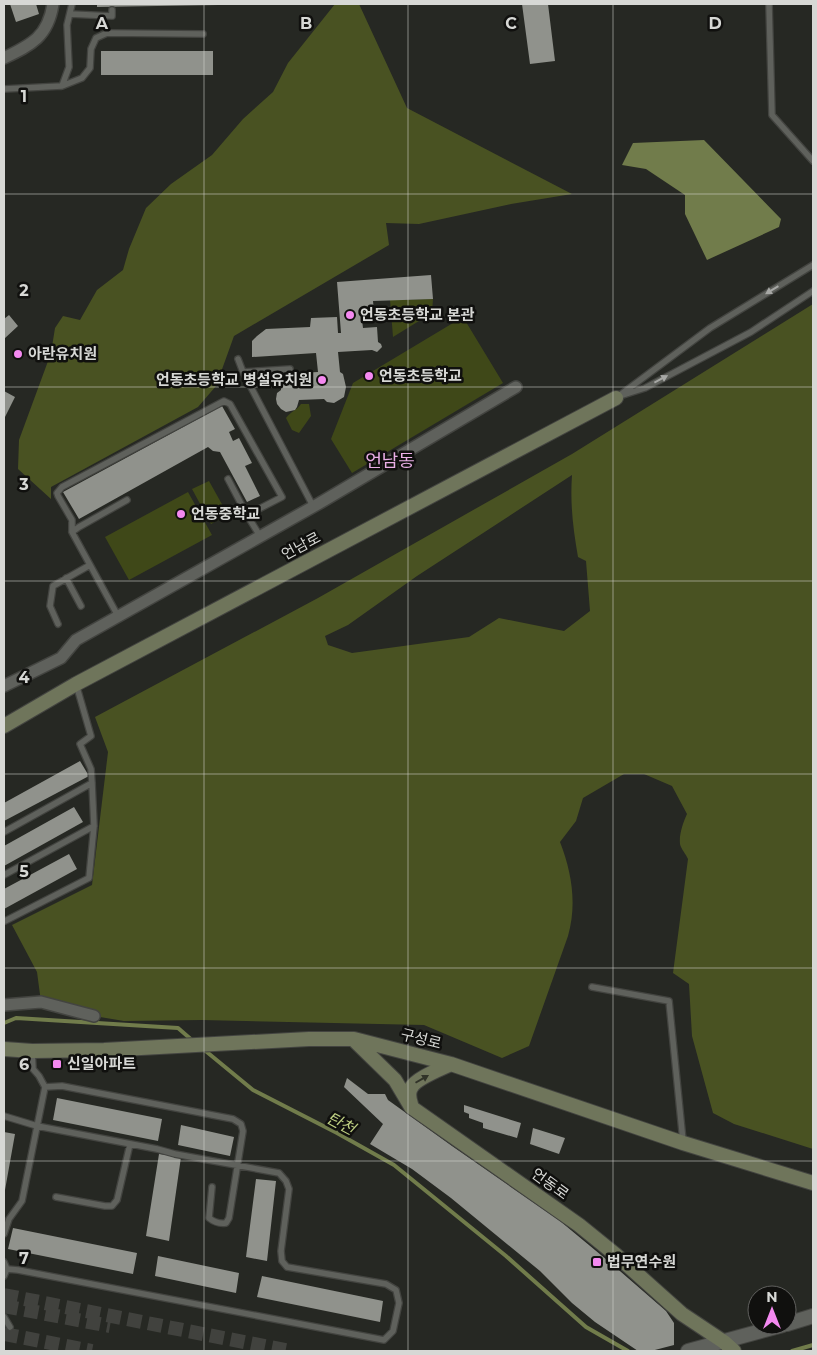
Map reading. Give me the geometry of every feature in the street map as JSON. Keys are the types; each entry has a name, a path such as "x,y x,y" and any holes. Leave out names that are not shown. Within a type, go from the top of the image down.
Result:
{"main road":[{"name":"언남로","path":"4,726 76,684 616,398"},
{"name":"구성로","path":"4,1049 32,1051 104,1050 309,1039 354,1040 451,1064 683,1143 813,1183"},
{"name":"언동로","path":"354,1040 395,1080 412,1107 579,1225 682,1314 729,1347"},
{"path":"412,1107 409,1095 411,1088 416,1082 451,1064"}],"street":[{"path":"4,58 25,48 40,37 49,24 53,4"},
{"path":"4,686 61,658 76,640 313,506 516,387"},
{"path":"4,1004 41,1002 94,1016"},
{"path":"797,1321 813,1316"},
{"path":"688,1351 729,1347 758,1335"}],"lane":[{"path":"62,86 68,67 67,24 72,4"},
{"path":"768,4 772,115 813,161"},
{"path":"70,14 112,16 112,10"},
{"path":"4,89 62,86 82,78 90,68 91,49 96,38 107,32 203,34"},
{"path":"616,398 710,328 813,264"},
{"path":"616,398 645,388 750,332 813,291"},
{"path":"238,359 313,506"},
{"path":"243,372 290,370"},
{"path":"118,616 72,532 72,520 58,496 59,489 224,401 230,404 282,497 247,516"},
{"path":"228,480 260,536"},
{"path":"72,532 128,500"},
{"path":"58,624 50,606 52,589 90,564"},
{"path":"66,578 81,606"},
{"path":"5,921 89,878 94,826 92,783 91,769 80,744 91,736 76,684"},
{"path":"4,832 92,783"},
{"path":"4,875 94,826"},
{"path":"592,987 669,1001 683,1143"},
{"path":"4,1234 9,1219 22,1202 45,1087 40,1076 33,1069 32,1051"},
{"path":"45,1087 62,1086 233,1119 241,1124 243,1131 239,1166 229,1218 226,1223 221,1224 209,1218 212,1187"},
{"path":"4,1116 37,1126 279,1173 286,1181 289,1189 281,1251 282,1261 287,1267 386,1284 396,1290 399,1303 393,1331 384,1340 47,1275 7,1269"},
{"path":"56,1197 112,1206 117,1200 130,1144"},
{"path":"4,1262 7,1269 4,1276"},
{"path":"4,1317 10,1327"}],"shaded area":[{"path":"335,4 359,4 407,108 572,194 511,204 419,224 386,223 389,245 234,336 216,386 198,407 51,487 51,499 18,469 19,440 51,353 55,328 63,316 80,320 97,290 123,270 129,249 146,208 171,184 212,155 243,119 273,92 288,63"},
{"path":"704,140 781,219 779,227 707,260 685,214 685,195 646,169 622,165 633,143"},
{"path":"433,299 432,313 393,337 390,300"},
{"path":"813,304 813,1149 734,1124 713,1113 692,1036 689,984 673,973 688,859 680,840 687,814 672,786 644,774 624,774 583,798 576,821 560,842 568,865 573,900 568,936 529,1046 502,1058 424,1025 202,1020 124,1021 94,1016 41,1002 37,972 12,925 92,885 108,752 95,717 318,598 572,454","holes":["572,475 571,486 578,557 586,561 590,611 564,631 499,618 469,637 352,653 328,645 325,636 348,625 417,576"]},
{"path":"463,317 503,383 352,473 331,439 353,383"},
{"path":"301,404 309,404 311,416 299,433 292,430 286,418"},
{"path":"209,481 228,515 211,524 192,489"},
{"path":"188,492 212,535 129,580 105,537"}],"building":[{"path":"10,4 36,4 39,14 16,22"},
{"path":"97,4 218,4 218,5 97,7"},
{"path":"522,4 548,4 555,61 530,64"},
{"path":"101,51 213,51 213,75 101,75"},
{"name":"언동초등학교 본관","path":"431,275 433,299 373,301 374,312 361,312 363,328 377,327 378,342 382,347 377,352 372,350 338,352 340,372 343,374 346,387 344,397 334,403 327,402 324,399 299,400 295,410 286,412 281,409 276,399 277,393 281,390 281,382 299,382 299,373 318,372 316,353 252,357 252,341 257,336 266,329 310,327 311,318 337,317 338,333 341,333 337,282"},
{"path":"9,315 18,326 4,339 4,319"},
{"path":"4,391 15,397 4,419"},
{"path":"222,406 235,429 229,432 233,441 239,438 252,463 245,466 260,496 247,502 220,452 213,451 208,447 79,519 63,492"},
{"path":"80,761 89,776 4,821 4,803"},
{"path":"74,807 83,822 4,866 4,846"},
{"path":"69,854 77,869 4,909 4,889"},
{"path":"347,1078 368,1094 385,1094 388,1100 560,1221 666,1311 674,1323 674,1345 651,1351 638,1351 595,1322 572,1303 540,1271 451,1198 412,1169 370,1144 383,1124 344,1087"},
{"path":"57,1098 162,1119 158,1141 53,1120"},
{"path":"464,1105 521,1123 517,1138 483,1128 483,1123 469,1118 469,1114 464,1112"},
{"path":"181,1125 234,1137 230,1156 178,1145"},
{"path":"533,1128 565,1138 559,1154 530,1144"},
{"path":"4,1132 15,1134 5,1190 4,1189"},
{"path":"159,1154 181,1157 169,1241 146,1236"},
{"path":"256,1179 276,1181 267,1261 246,1257"},
{"path":"13,1228 137,1253 133,1274 8,1249"},
{"path":"158,1256 239,1273 236,1293 155,1276"},
{"path":"262,1276 383,1301 380,1322 257,1297"}],"waterway":[{"name":"탄천","path":"4,1023 16,1018 178,1028 193,1041"},
{"name":"탄천","path":"202,1048 253,1090 394,1165 506,1256 586,1327 628,1351"},
{"name":"탄천","path":"792,1351 813,1345"}],"tunnel":[{"path":"4,1295 290,1351"},
{"path":"4,1306 110,1326"},
{"path":"4,1334 92,1351"}],"place":[{"name":"언동초등학교 본관","path":"350,315"},
{"name":"아란유치원","path":"18,354"},
{"name":"언동초등학교","path":"369,376"},
{"name":"언동초등학교 병설유치원","path":"322,380"},
{"name":"언동중학교","path":"181,514"},
{"name":"신일아파트","path":"57,1064"},
{"name":"법무연수원","path":"597,1262"}],"district":[{"name":"언남동","path":"390,461"}]}
